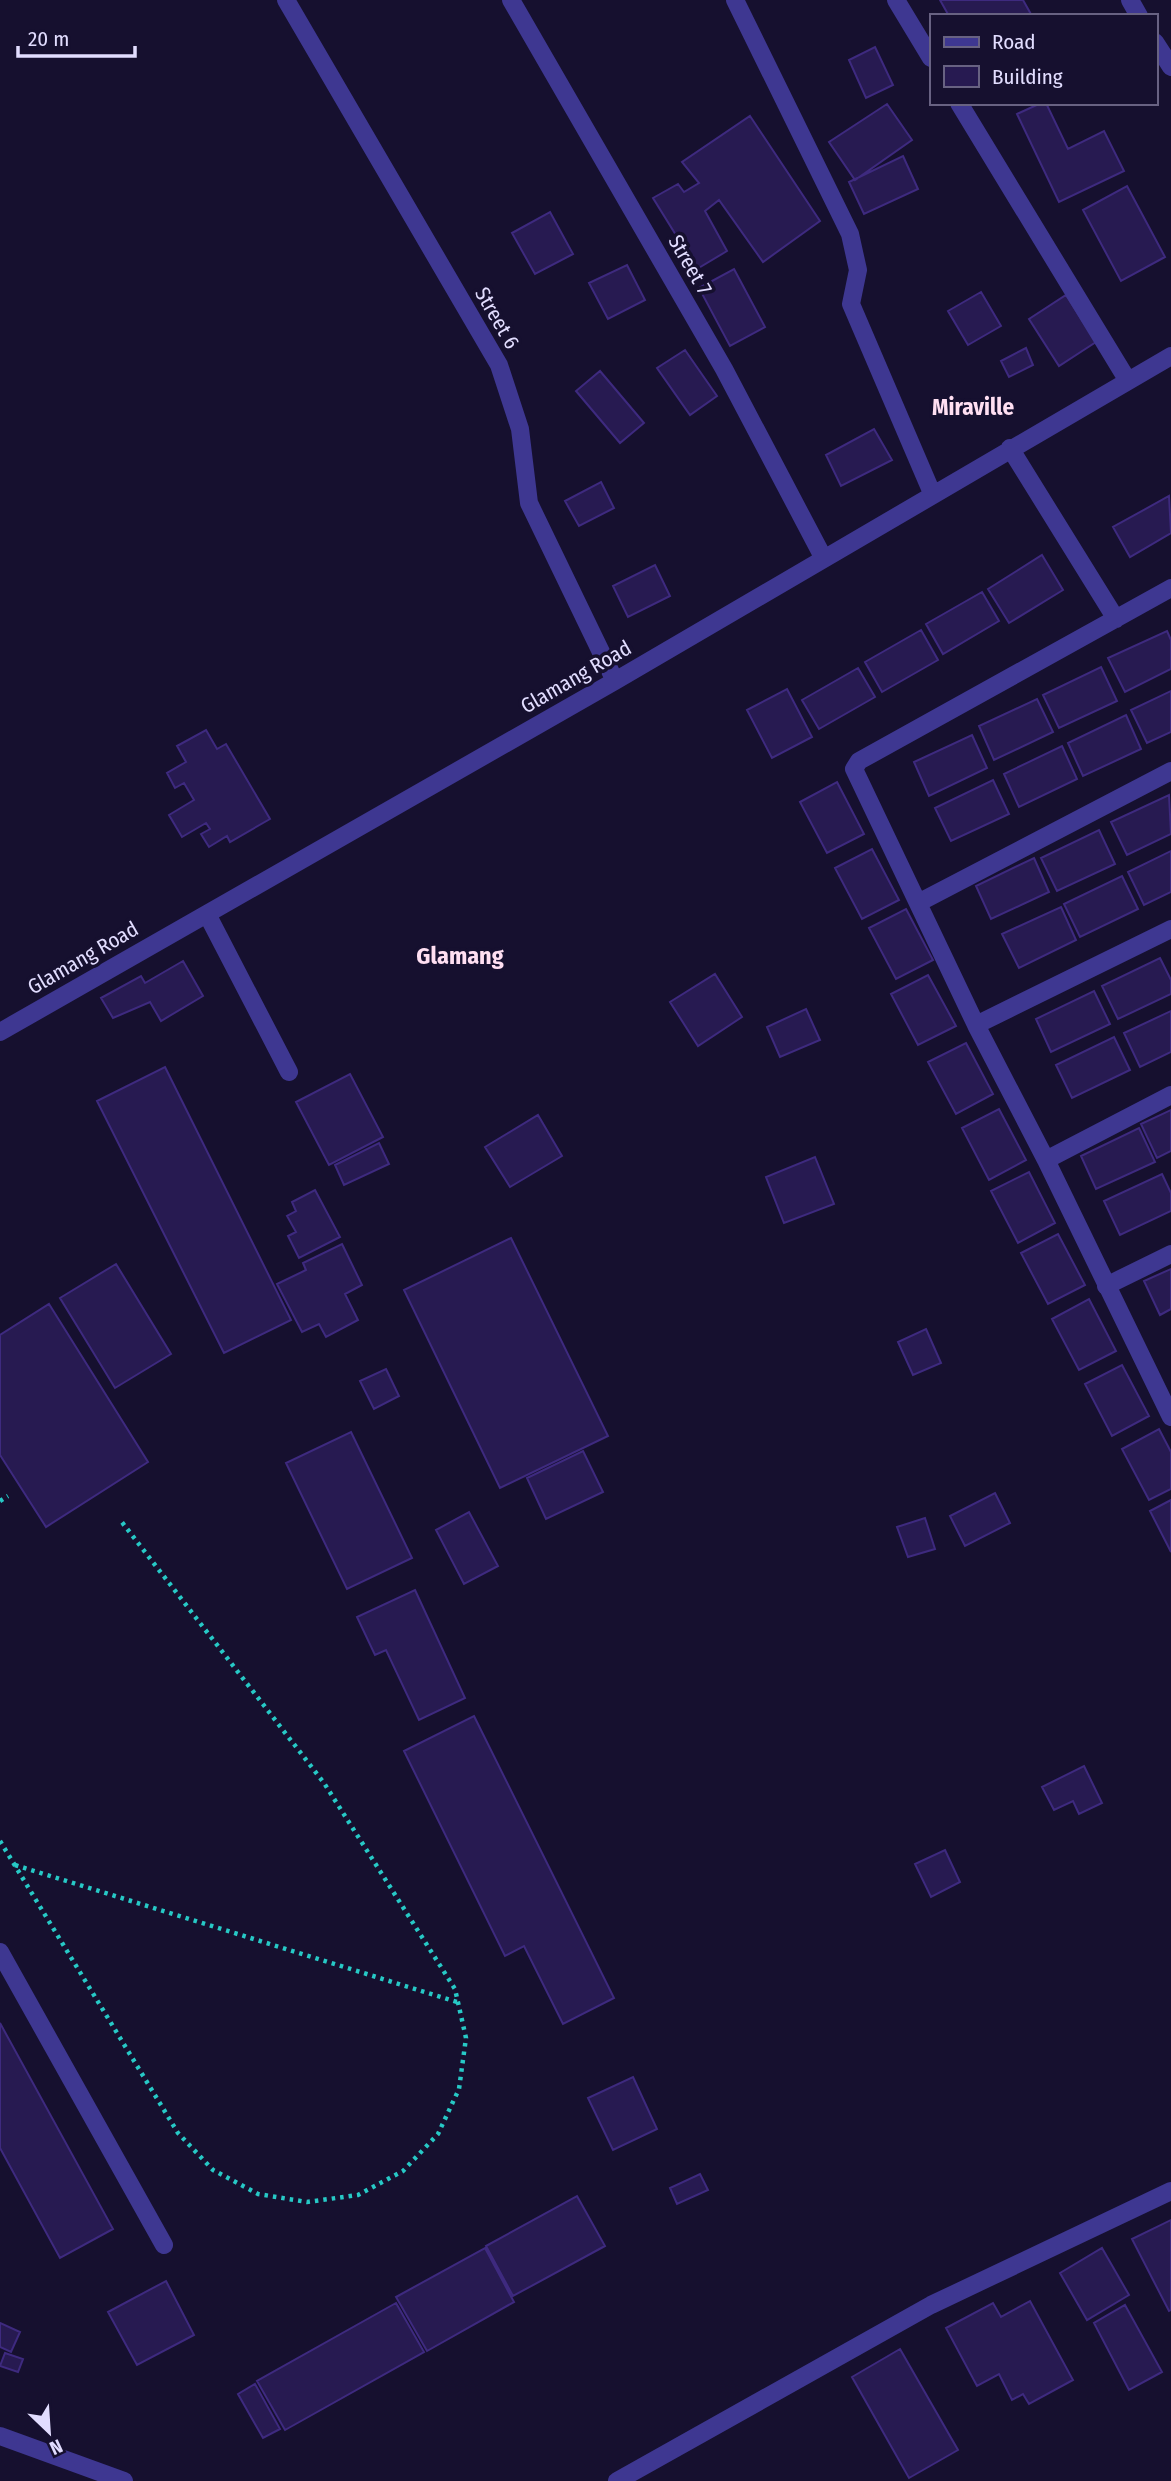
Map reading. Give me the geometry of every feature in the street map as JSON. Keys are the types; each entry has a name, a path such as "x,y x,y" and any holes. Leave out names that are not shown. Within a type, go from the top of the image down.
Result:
{"street":[{"name":"Street 6","path":"286,0 499,365 520,429 529,503 615,681"},
{"name":"Street 7","path":"511,0 724,369 823,557"},
{"path":"734,0 850,234 858,270 851,304 932,493"},
{"path":"896,0 930,56"},
{"path":"1157,45 1171,67"},
{"path":"960,105 1128,381"},
{"name":"Glamang Road","path":"0,1032 615,681 932,493 1171,356"},
{"path":"1010,448 1116,619"},
{"path":"1169,1410 976,1025 854,769 859,761 1171,588"},
{"path":"918,903 1171,771"},
{"path":"207,914 289,1072"},
{"path":"976,1025 1171,929"},
{"path":"1046,1160 1171,1095"},
{"path":"1106,1286 1171,1254"},
{"path":"0,1952 164,2245"},
{"path":"617,2481 931,2305 1171,2191"},
{"path":"0,2436 124,2481"}],"path":[{"path":"0,1502 8,1496"},
{"path":"0,1841 178,2133 214,2170 258,2194 307,2202 358,2194 403,2171 438,2134 459,2089 466,2038 455,1989 324,1783 121,1521"},
{"path":"15,1866 458,2002"}],"building":[{"path":"940,0 1023,0 1031,14 948,14"},
{"path":"875,47 893,85 866,98 849,60"},
{"path":"887,104 912,140 855,180 829,142"},
{"path":"1037,105 1047,105 1068,149 1104,131 1124,171 1059,202 1017,114"},
{"path":"750,116 820,221 763,262 719,200 705,211 727,251 697,269 653,198 678,184 684,192 699,183 682,162"},
{"path":"903,156 918,189 864,214 849,182"},
{"path":"1127,186 1165,257 1121,281 1083,210"},
{"path":"550,212 573,254 535,274 512,233"},
{"path":"627,265 645,300 608,319 589,283"},
{"path":"734,269 765,327 730,346 699,288"},
{"path":"981,292 1001,326 968,345 948,311"},
{"path":"1066,295 1096,342 1059,366 1029,319"},
{"path":"1026,348 1033,365 1009,377 1001,361"},
{"path":"685,350 717,396 690,415 657,368"},
{"path":"600,371 644,423 620,443 576,391"},
{"path":"874,429 892,460 841,486 826,455"},
{"path":"601,482 614,508 579,526 565,501"},
{"path":"1169,496 1171,533 1130,557 1113,527"},
{"path":"1042,555 1063,590 1009,623 988,589"},
{"path":"655,565 670,596 628,617 613,586"},
{"path":"982,592 999,621 943,654 926,624"},
{"path":"921,630 938,660 882,692 865,662"},
{"path":"1167,631 1171,640 1171,669 1125,692 1108,658"},
{"path":"1101,667 1117,701 1059,728 1043,695"},
{"path":"858,668 875,697 819,729 802,700"},
{"path":"787,689 812,737 772,758 747,710"},
{"path":"1171,691 1171,732 1147,743 1131,710"},
{"path":"1037,699 1053,732 994,760 979,726"},
{"path":"1126,715 1141,749 1083,776 1068,743"},
{"path":"206,730 217,749 226,744 270,819 230,842 227,836 209,847 201,834 210,829 206,823 182,837 169,815 194,800 184,783 175,788 167,773 186,762 177,746"},
{"path":"972,735 987,768 929,796 914,762"},
{"path":"1062,746 1077,779 1019,807 1004,774"},
{"path":"993,780 1009,814 951,841 935,808"},
{"path":"837,782 864,834 827,853 800,802"},
{"path":"1169,795 1171,834 1127,855 1111,822"},
{"path":"1099,830 1115,864 1057,891 1041,858"},
{"path":"872,849 899,900 862,919 835,868"},
{"path":"1171,851 1171,892 1144,905 1128,872"},
{"path":"1034,858 1049,892 991,919 976,886"},
{"path":"1122,876 1138,909 1080,937 1064,904"},
{"path":"1061,907 1076,940 1019,968 1002,934"},
{"path":"906,909 933,960 896,979 869,928"},
{"path":"1160,958 1171,980 1171,994 1118,1019 1102,986"},
{"path":"183,961 203,996 161,1021 150,1002 113,1018 101,998 141,976 145,983"},
{"path":"715,974 742,1017 698,1046 670,1002"},
{"path":"928,975 956,1026 918,1045 891,994"},
{"path":"1094,991 1110,1024 1051,1052 1036,1019"},
{"path":"806,1009 820,1040 780,1057 767,1027"},
{"path":"1171,1011 1171,1052 1140,1067 1124,1033"},
{"path":"1114,1037 1130,1070 1072,1098 1056,1065"},
{"path":"966,1043 993,1094 956,1114 928,1062"},
{"path":"165,1067 291,1320 224,1353 97,1101"},
{"path":"350,1074 383,1137 329,1165 296,1102"},
{"path":"999,1109 1026,1160 989,1180 962,1128"},
{"path":"1171,1110 1171,1151 1157,1158 1141,1124"},
{"path":"538,1115 562,1156 510,1187 485,1147"},
{"path":"1139,1128 1155,1162 1096,1189 1081,1156"},
{"path":"379,1143 389,1164 344,1185 335,1165"},
{"path":"815,1157 834,1204 784,1223 766,1177"},
{"path":"1029,1172 1055,1223 1018,1243 991,1191"},
{"path":"1162,1174 1171,1193 1171,1211 1120,1235 1104,1201"},
{"path":"315,1190 340,1237 299,1258 288,1236 296,1232 287,1216 296,1211 292,1202"},
{"path":"1058,1234 1085,1285 1048,1304 1021,1253"},
{"path":"511,1238 608,1436 500,1488 404,1290"},
{"path":"342,1244 362,1285 345,1294 358,1320 326,1337 319,1324 302,1332 277,1284 306,1270 303,1263"},
{"path":"116,1264 171,1354 115,1388 60,1298"},
{"path":"1171,1269 1171,1309 1160,1315 1144,1281"},
{"path":"1089,1299 1116,1351 1079,1370 1052,1319"},
{"path":"49,1304 148,1462 46,1527 0,1455 0,1335"},
{"path":"926,1329 941,1363 913,1375 898,1342"},
{"path":"1122,1365 1149,1416 1112,1436 1085,1384"},
{"path":"386,1369 399,1396 374,1409 360,1381"},
{"path":"1159,1429 1171,1452 1171,1489 1149,1500 1122,1449"},
{"path":"351,1432 412,1558 347,1589 286,1463"},
{"path":"583,1451 603,1492 546,1519 527,1478"},
{"path":"995,1493 1010,1523 965,1546 950,1516"},
{"path":"1171,1500 1171,1552 1150,1511"},
{"path":"469,1512 498,1566 464,1584 436,1530"},
{"path":"925,1518 935,1549 908,1557 897,1527"},
{"path":"415,1590 465,1698 419,1720 386,1650 375,1655 357,1617"},
{"path":"474,1716 614,1998 563,2024 524,1946 505,1956 404,1751"},
{"path":"1084,1766 1102,1803 1079,1814 1073,1801 1054,1810 1042,1787"},
{"path":"945,1850 960,1882 931,1897 915,1864"},
{"path":"0,2023 113,2229 60,2258 0,2148"},
{"path":"633,2077 657,2129 613,2150 588,2098"},
{"path":"700,2174 708,2190 677,2204 670,2188"},
{"path":"577,2196 605,2246 513,2296 486,2246"},
{"path":"1171,2220 1171,2310 1169,2311 1132,2239"},
{"path":"485,2248 514,2302 427,2351 396,2297"},
{"path":"1102,2248 1129,2295 1087,2320 1060,2273"},
{"path":"166,2281 194,2335 137,2365 108,2312"},
{"path":"1030,2301 1073,2380 1029,2404 1023,2394 1012,2400 999,2374 977,2386 946,2328 993,2303 1001,2317"},
{"path":"396,2303 424,2352 285,2430 257,2381"},
{"path":"1125,2305 1162,2372 1129,2390 1094,2323"},
{"path":"0,2323 20,2332 11,2352 0,2347"},
{"path":"900,2349 958,2450 909,2478 852,2377"},
{"path":"5,2353 23,2359 18,2372 0,2366"},
{"path":"255,2384 280,2429 263,2438 238,2394"}],"district":[{"name":"Miraville","path":"973,407"},
{"name":"Glamang","path":"460,956"}]}
